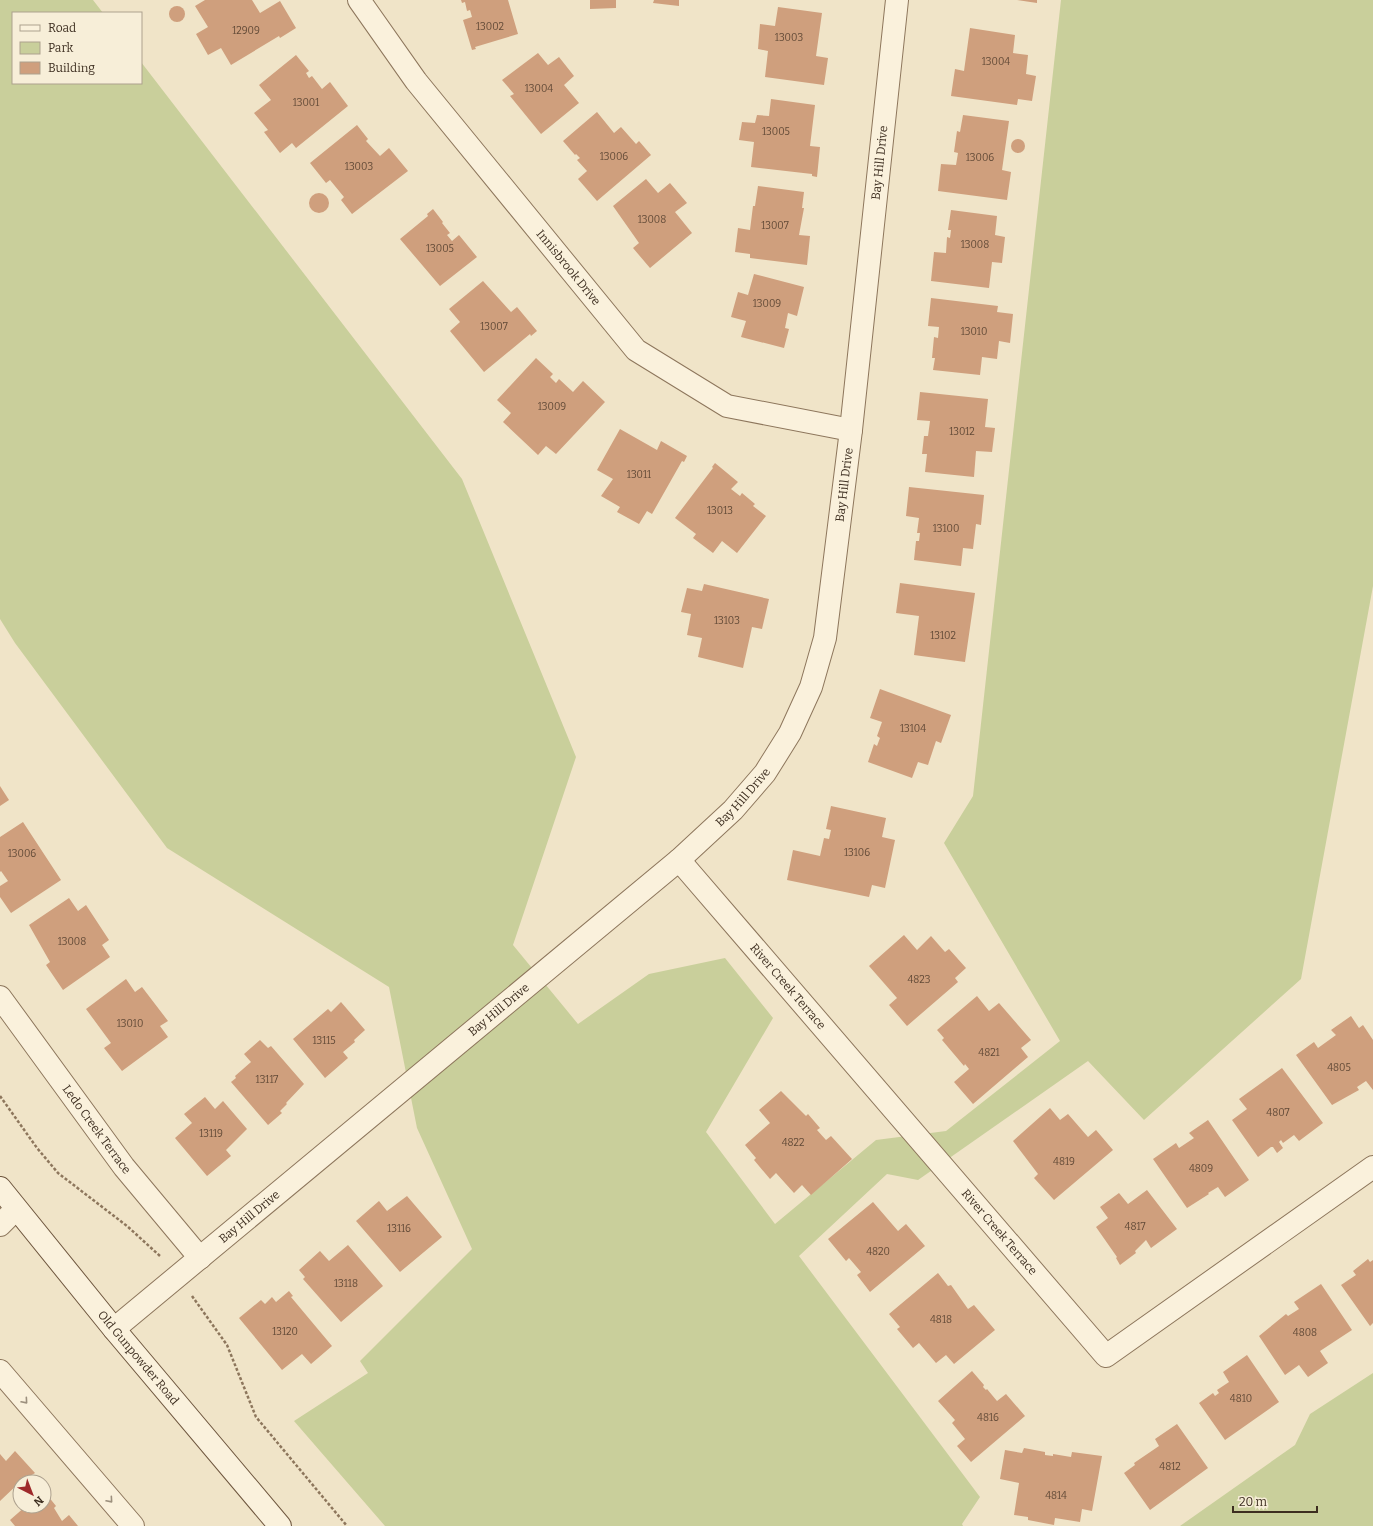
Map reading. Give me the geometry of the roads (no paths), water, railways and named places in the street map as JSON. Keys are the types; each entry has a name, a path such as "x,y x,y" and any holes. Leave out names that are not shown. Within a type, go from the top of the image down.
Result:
{"street":[{"name":"Innisbrook Drive","path":"359,0 416,81 636,350 726,406 851,430"},
{"name":"Bay Hill Drive","path":"114,1329 679,860 732,810 766,773 790,733 811,687 825,638 851,430 897,0"},
{"name":"River Creek Terrace","path":"679,860 1106,1356 1373,1167"},
{"name":"Ledo Creek Terrace","path":"0,996 124,1166 200,1258"},
{"name":"Old Gunpowder Road","path":"0,1188 114,1329 280,1526"},
{"path":"0,1225 16,1209"},
{"path":"0,1371 132,1526"}]}
